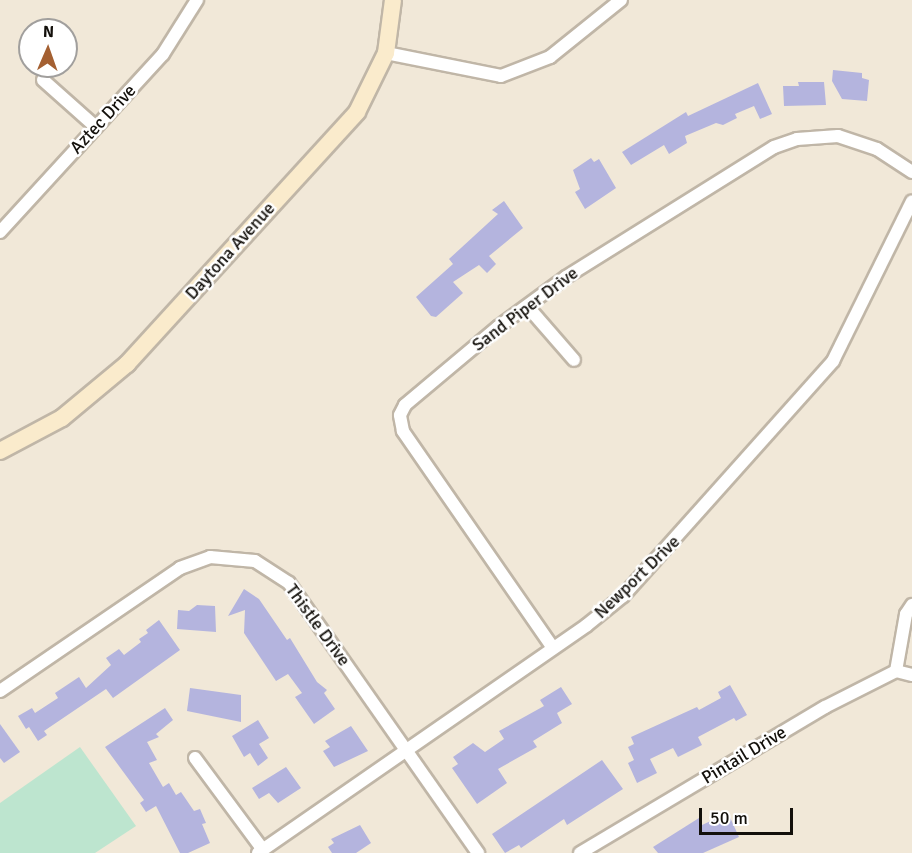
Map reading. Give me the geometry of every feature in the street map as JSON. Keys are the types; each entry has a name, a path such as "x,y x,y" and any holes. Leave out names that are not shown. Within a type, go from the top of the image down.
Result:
{"street":[{"name":"Aztec Drive","path":"0,232 163,54 197,0"},
{"name":"Daytona Avenue","path":"0,451 62,418 127,363 357,112 386,52 393,0"},
{"path":"386,52 501,76 550,57 621,0"},
{"path":"43,80 96,127"},
{"name":"Sand Piper Drive","path":"553,648 400,421 405,405 498,327 613,246 782,144 821,135 838,136 877,149 912,172"},
{"name":"Newport Drive","path":"260,851 553,648 623,596 833,361 912,201"},
{"path":"528,307 574,360"},
{"name":"Thistle Drive","path":"0,690 180,568 210,557 235,556 268,566 289,584 408,749 478,853"},
{"path":"912,605 906,614 896,671 912,675"},
{"name":"Pintail Drive","path":"580,853 825,707 896,671"},
{"path":"195,758 260,851"}],"green space":[{"path":"80,747 136,826 95,853 0,853 0,803"}],"building":[{"path":"833,70 862,73 862,78 869,80 867,101 842,99 832,81"},
{"path":"798,82 824,82 826,105 784,106 783,86 799,86"},
{"path":"758,83 772,114 760,119 754,106 735,114 737,118 723,125 716,123 685,136 687,143 669,154 664,145 631,165 622,152 686,112 688,116"},
{"path":"591,158 594,162 599,159 616,188 585,209 575,192 580,189 573,170"},
{"path":"504,201 523,228 489,256 496,264 487,273 479,265 453,282 463,293 436,317 431,316 416,297 453,264 449,259 498,214 492,210"},
{"path":"244,589 259,599 287,640 290,638 317,682 327,690 324,693 335,709 314,724 295,697 302,693 288,674 276,681 244,633 245,610 228,616"},
{"path":"197,605 215,606 216,632 177,629 178,610 189,611"},
{"path":"159,620 180,650 113,698 106,689 44,731 47,735 38,741 29,727 26,729 18,716 32,708 35,713 58,698 55,693 79,677 86,688 111,665 106,658 119,649 124,655 141,642 139,639 148,633 146,630"},
{"path":"730,685 747,715 736,721 734,718 698,737 702,745 678,757 673,748 650,759 657,773 637,783 628,763 634,760 628,747 634,744 631,737 697,707 699,710 721,698 718,692"},
{"path":"561,687 572,704 557,713 562,723 533,741 537,747 498,769 507,783 477,804 452,768 458,764 453,757 473,743 485,752 504,739 499,731 544,706 540,700"},
{"path":"190,688 241,695 241,722 187,711"},
{"path":"165,708 173,720 156,734 159,737 147,742 157,760 149,763 163,787 169,783 176,795 181,792 194,811 200,809 206,823 202,824 210,843 188,853 180,853 156,806 146,812 140,803 144,800 105,747"},
{"path":"258,720 269,738 259,744 268,758 258,766 250,753 244,757 232,736"},
{"path":"0,724 20,752 4,763 0,758"},
{"path":"351,726 368,751 334,767 323,751 330,747 325,741"},
{"path":"602,760 623,789 567,825 564,819 521,848 519,845 505,853 492,834"},
{"path":"286,767 301,788 278,803 269,793 259,799 252,788"},
{"path":"728,813 739,837 703,853 658,853 653,847 699,818 702,825"},
{"path":"360,825 371,843 356,853 332,853 328,847 334,843 331,839"}]}
